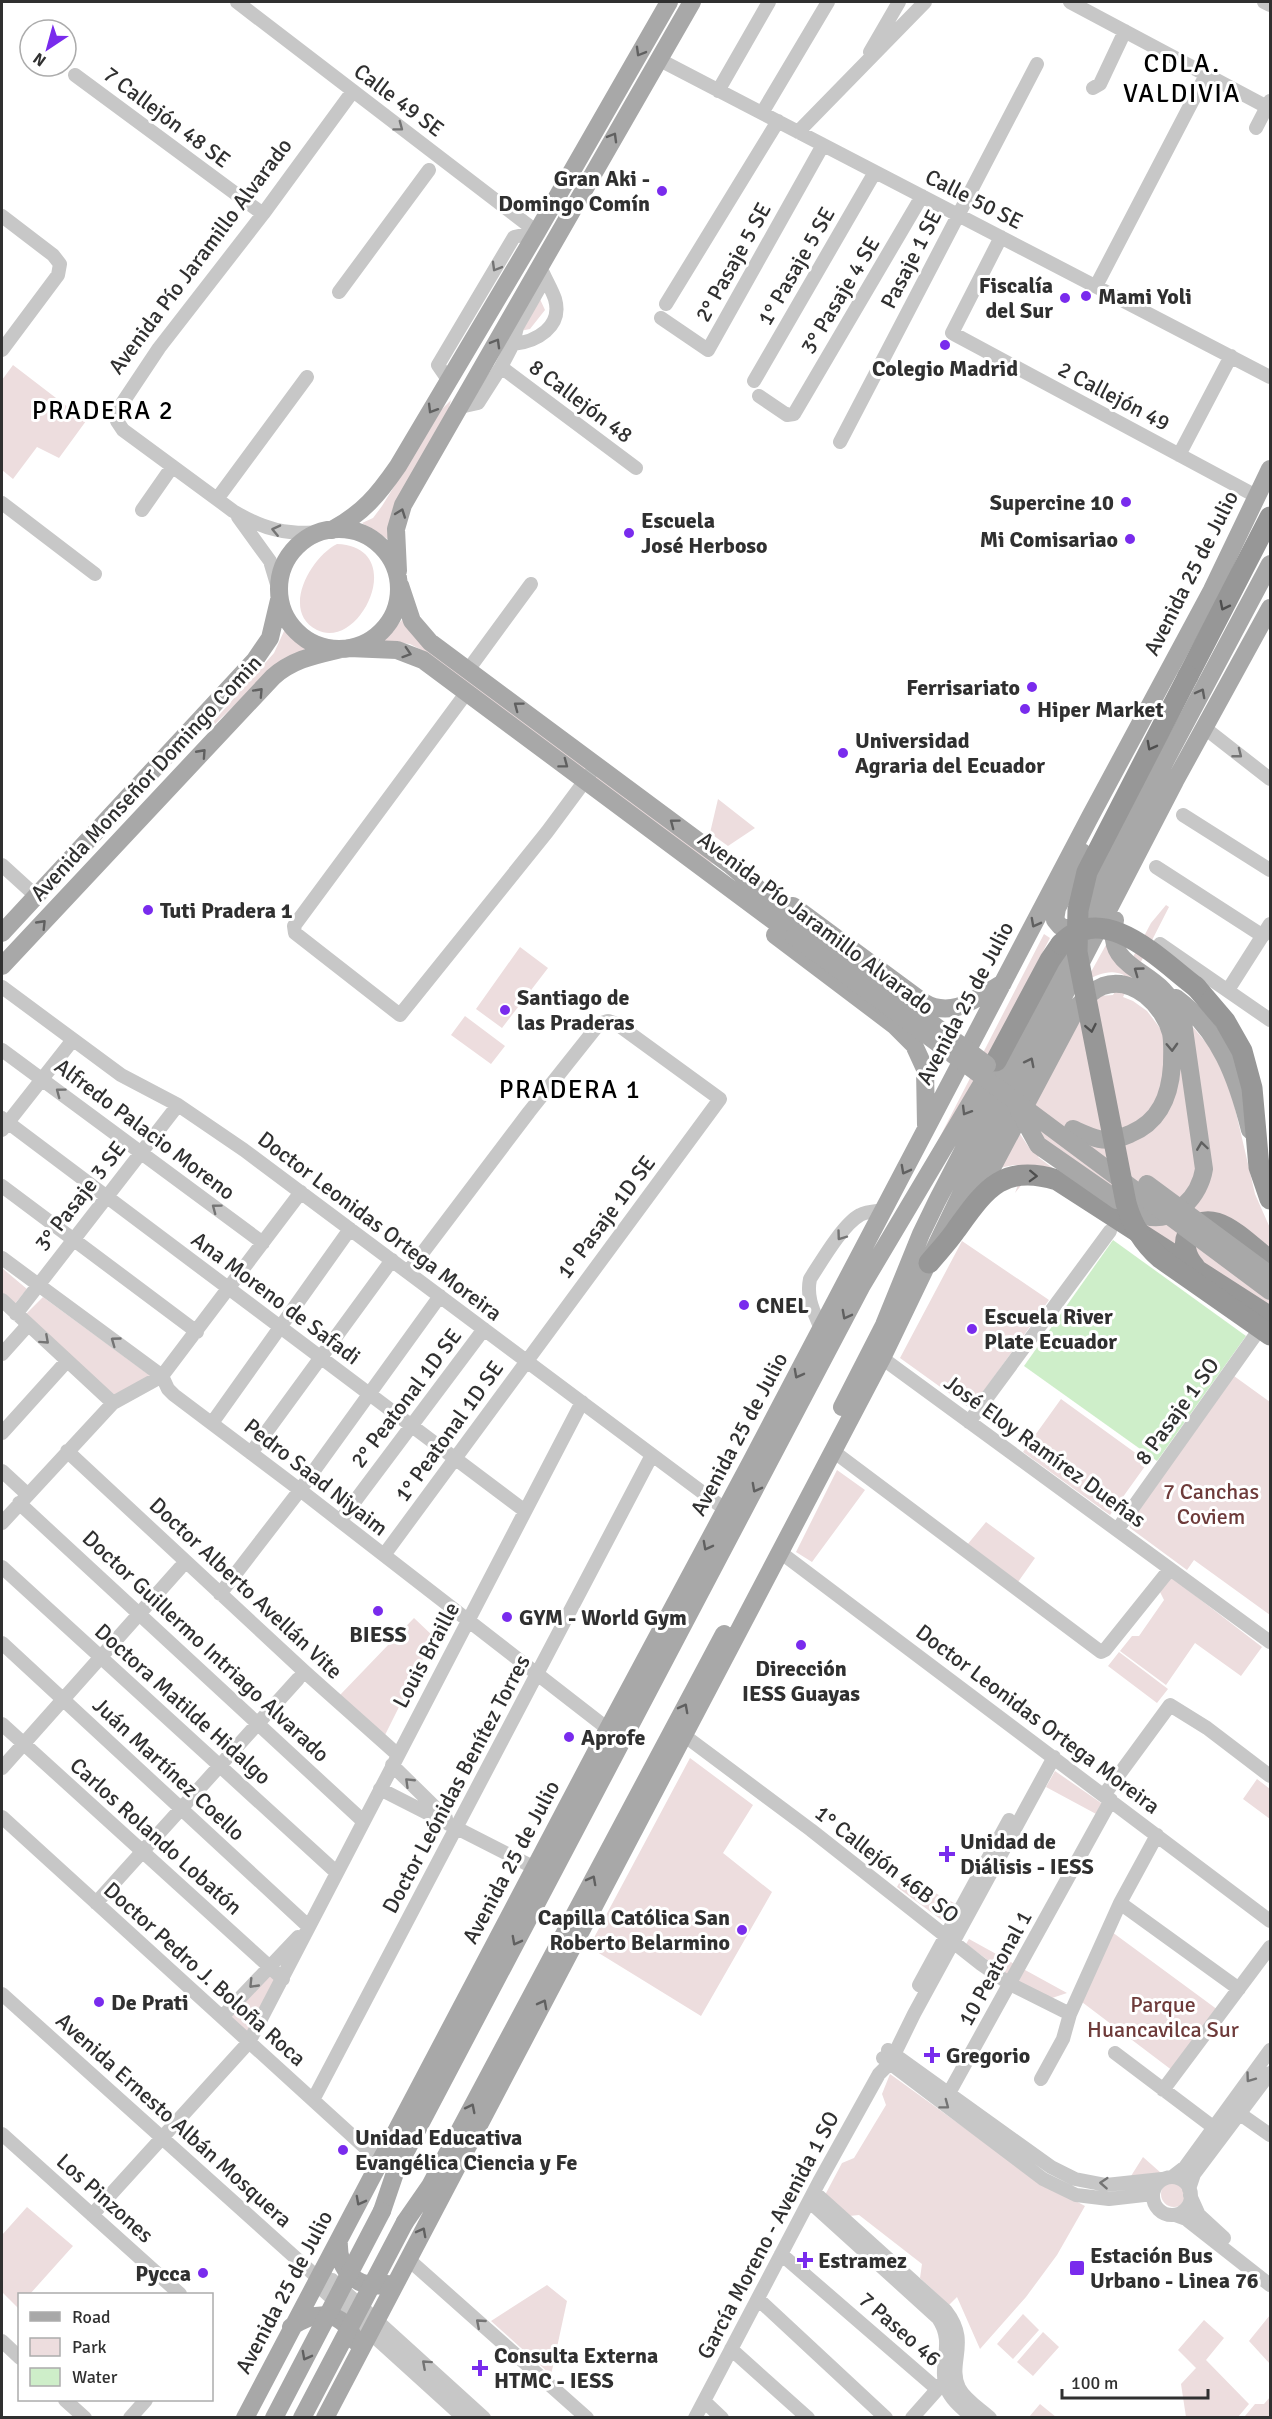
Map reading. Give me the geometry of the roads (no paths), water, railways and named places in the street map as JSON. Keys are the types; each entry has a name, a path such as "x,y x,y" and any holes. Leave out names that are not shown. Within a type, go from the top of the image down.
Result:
{"highway":[{"path":"1270,517 1087,872 1080,894 1077,919 1077,952 1126,1203 1135,1227 1145,1243 1160,1258 1270,1323"},
{"path":"997,1060 1054,953 1073,934 1096,927 1113,929 1123,934 1196,987 1226,1022 1242,1051 1252,1088 1259,1167 1270,1199"},
{"path":"929,1263 969,1210 995,1184 1025,1175 1047,1177 1070,1188 1198,1271 1270,1323"},
{"path":"1198,1271 1185,1255 1184,1242 1192,1228 1209,1222 1225,1226 1270,1262"}],"main road":[{"path":"669,2 537,232 384,487 358,515 304,543 296,550 284,570 279,596 286,620 303,638 327,648 345,648 360,643 381,629 394,609 399,578 396,530 403,505 542,272 658,59 692,2"},
{"name":"Avenida 25 de Julio","path":"245,2418 291,2326 381,2162 1091,815 1212,590 1270,469"},
{"path":"1212,590 1270,508"},
{"path":"328,531 352,531 372,538 388,552 399,578"},
{"path":"302,2418 405,2222 430,2186 795,1501 884,1325 937,1201 1270,564"},
{"name":"Avenida Pío Jaramillo Alvarado","path":"399,578 408,613 415,627 430,642 729,864 798,931 1008,1096 1270,1291"},
{"name":"Avenida Monseñor Domingo Comin","path":"2,933 255,660 270,638 279,596"},
{"path":"325,2418 882,1358 962,1192 1175,781 1206,729 1270,608"},
{"name":"Avenida Pío Jaramillo Alvarado","path":"345,648 397,650 410,653 423,660 718,879 798,931 1073,1129 1270,1275"},
{"name":"Avenida Monseñor Domingo Comin","path":"2,966 283,668 299,660 345,648"},
{"path":"1091,815 1079,862 1056,912 1056,923 1063,928 1071,928 1095,897 1175,781"},
{"path":"729,864 798,909 928,1005 942,1009 957,1008 1003,983"},
{"path":"718,879 775,935 907,1036 920,1054 925,1070 926,1129"},
{"path":"1123,881 1113,937 1118,952 1127,964 1195,1014 1220,1045 1233,1074 1259,1167"},
{"path":"969,1210 1078,1006 1094,991 1104,986 1121,984 1129,986 1155,1004 1162,1012 1170,1032 1171,1079 1166,1101 1160,1112 1144,1127 1125,1136 1100,1139 1073,1129"},
{"path":"1008,1096 1018,1107 1038,1145 1117,1200 1147,1217 1163,1217 1190,1201 1202,1182 1203,1157 1183,1022 1173,1002 1162,989"},
{"name":"Avenida 25 de Julio","path":"274,2418 382,2211 396,2170 861,1287 997,1060"},
{"path":"861,1287 884,1210"},
{"path":"884,1325 929,1263"},
{"path":"665,1624 701,1593"},
{"path":"580,1820 596,1752"},
{"path":"640,1821 660,1752"},
{"path":"443,2043 481,2008"},
{"path":"499,2053 531,2028"},
{"path":"339,2240 339,2258 342,2266 353,2279 377,2286 393,2282 399,2276"},
{"path":"291,2326 317,2314 333,2317 341,2321 352,2333 356,2358"}],"street":[{"name":"Calle 49 SE","path":"237,2 537,232"},
{"path":"718,91 769,2"},
{"path":"762,113 828,2"},
{"path":"860,71 899,2"},
{"path":"798,132 925,2"},
{"path":"1070,2 1206,75 1269,104 1256,128"},
{"path":"1264,2 1270,5"},
{"path":"1093,88 1100,84 1125,31"},
{"name":"Calle 50 SE","path":"658,59 1270,377"},
{"name":"Pasaje 1 SE","path":"840,442 1037,64"},
{"path":"1096,286 1206,75"},
{"name":"7 Callejón 48 SE","path":"78,77 263,214"},
{"name":"Avenida Pío Jaramillo Alvarado","path":"328,531 283,532 249,521 232,511 123,430 117,421 117,411 159,348 263,214 353,91"},
{"name":"2° Pasaje 5 SE","path":"666,304 778,121"},
{"name":"2° Pasaje 5 SE","path":"661,318 708,350 823,145"},
{"path":"339,292 429,170"},
{"name":"1° Pasaje 5 SE","path":"754,381 875,172"},
{"name":"3° Pasaje 4 SE","path":"759,396 787,415 794,414 922,196"},
{"path":"2,216 53,255 60,264 58,275 2,350"},
{"name":"2 Callejón 49","path":"1001,237 952,333 1256,496"},
{"path":"513,344 534,340 544,334 552,324 556,310 555,300 542,272"},
{"path":"460,407 478,404 501,367 513,344 517,327 542,272"},
{"path":"1179,455 1231,356"},
{"name":"8 Callejón 48","path":"501,367 636,468"},
{"path":"217,499 307,377"},
{"path":"142,510 172,467"},
{"path":"2,503 95,574"},
{"name":"Avenida Pío Jaramillo Alvarado","path":"232,511 267,555 274,572 279,596"},
{"path":"468,669 531,584"},
{"path":"467,692 294,926 295,933 400,1015 597,765"},
{"path":"1206,729 1270,779"},
{"path":"1183,815 1270,870"},
{"path":"2,865 36,896"},
{"path":"1156,867 1263,936"},
{"path":"1228,990 1270,924"},
{"path":"1160,944 1270,1020"},
{"name":"Doctor Leonidas Ortega Moreira","path":"2,987 121,1075 178,1105 301,1192 726,1510"},
{"name":"1º Pasaje 1D SE","path":"408,1272 595,1026 608,1021 617,1024 720,1099 527,1361"},
{"path":"4,1124 72,1041"},
{"name":"Alfredo Palacio Moreno","path":"2,1050 263,1243"},
{"name":"3° Pasaje 3 SE","path":"16,1314 178,1105"},
{"name":"Ana Moreno de Safadi","path":"4,1124 229,1288 525,1510"},
{"path":"2,1186 197,1332"},
{"path":"2,1523 113,1403 162,1376 301,1192"},
{"path":"822,1329 810,1302 808,1288 810,1280 846,1228 857,1217 865,1213 884,1210"},
{"path":"212,1424 350,1229"},
{"path":"969,1422 1110,1231"},
{"name":"Pedro Saad Niyaim","path":"2,1258 162,1376 168,1389 174,1395 608,1729"},
{"path":"251,1453 392,1260"},
{"path":"220,1594 300,1490 440,1296"},
{"path":"2,1300 113,1403"},
{"name":"8 Pasaje 1 SO","path":"1117,1530 1270,1323"},
{"path":"2,1354 28,1325"},
{"name":"2° Peatonal 1D SE","path":"340,1521 484,1329"},
{"name":"José Eloy Ramírez Dueñas","path":"882,1358 1270,1642"},
{"path":"2,1433 67,1361"},
{"name":"1° Peatonal 1D SE","path":"384,1555 527,1361"},
{"name":"Louis Braille","path":"92,2215 249,2042 582,1402"},
{"name":"Doctor Alberto Avellán Vite","path":"67,1451 395,1760 456,1828"},
{"path":"833,1451 1104,1652 1170,1569"},
{"name":"Doctor Leónidas Benítez Torres","path":"313,2100 652,1455"},
{"name":"Doctor Guillermo Intriago Alvarado","path":"2,1471 23,1498 140,1614 363,1821"},
{"name":"Doctor Leonidas Ortega Moreira","path":"780,1552 1270,1921"},
{"name":"Doctora Matilde Hidalgo","path":"2,1567 336,1872"},
{"path":"2,1768 180,1568"},
{"name":"Juán Martínez Coello","path":"2,1643 308,1926"},
{"path":"96,1904 298,1679"},
{"name":"10 Peatonal 1","path":"950,2092 1010,1984 1108,1797 1170,1705 1207,1728 1270,1776"},
{"name":"Carlos Rolando Lobatón","path":"2,1724 282,1979"},
{"name":"1° Callejón 46B SO","path":"685,1736 812,1830 949,1939 1010,1984 1070,2014"},
{"name":"García Moreno - Avenida 1 SO","path":"695,2418 949,1939 1051,1755"},
{"name":"Doctor Alberto Avellán Vite","path":"380,1789 535,1868"},
{"name":"Doctor Pedro J. Boloña Roca","path":"2,1818 381,2162"},
{"path":"1041,2079 1063,2039 1070,2014 1120,1903 1157,1835"},
{"path":"1120,1903 1239,1989"},
{"name":"Louis Braille","path":"222,2017 308,1926"},
{"path":"1163,2090 1270,1947"},
{"name":"Avenida Ernesto Albán Mosquera","path":"2,1994 318,2278 323,2290 373,2326 484,2418"},
{"path":"1270,2050 1234,2110 1218,2131 1185,2167 1154,2188 1153,2194 1155,2206 1160,2210 1186,2219 1210,2232 1270,2274"},
{"path":"1114,2053 1218,2131"},
{"path":"888,2056 950,2092 1050,2167 1075,2179 1106,2185 1167,2178 1182,2180 1210,2232 1270,2285"},
{"path":"888,2056 1042,2179 1076,2195 1109,2199 1153,2194"},
{"path":"1234,2110 1270,2073"},
{"path":"1234,2110 1270,2135"},
{"path":"1175,2215 1185,2210 1194,2174 1218,2131"},
{"name":"Los Pinzones","path":"2,2134 178,2293"},
{"path":"812,2196 938,2318 945,2328 947,2337 941,2385 912,2418"},
{"path":"812,2196 946,2311 954,2322 958,2334 956,2374 960,2389 990,2418"},
{"name":"7 Paseo 46","path":"781,2254 941,2385 973,2418"},
{"path":"408,2259 587,2418"},
{"path":"758,2300 886,2418"},
{"name":"Avenida Ernesto Albán Mosquera","path":"373,2326 464,2418"},
{"path":"2,2341 18,2356"},
{"path":"731,2349 808,2418"},
{"path":"66,2401 85,2418"},
{"path":"130,2418 145,2401"},
{"path":"704,2401 722,2418"}],"water":[{"path":"1113,1240 1246,1336 1157,1461 1024,1366"}],"place":[{"name":"Gran Aki - Domingo Comín","path":"662,191"},
{"name":"Mami Yoli","path":"1086,296"},
{"name":"Fiscalía del Sur","path":"1065,298"},
{"name":"Colegio Madrid","path":"945,345"},
{"name":"Supercine 10","path":"1126,502"},
{"name":"Escuela José Herboso","path":"629,533"},
{"name":"Mi Comisariao","path":"1130,539"},
{"name":"Ferrisariato","path":"1032,687"},
{"name":"Hiper Market","path":"1025,709"},
{"name":"Universidad Agraria del Ecuador","path":"843,753"},
{"name":"Tuti Pradera 1","path":"148,910"},
{"name":"Santiago de las Praderas","path":"505,1010"},
{"name":"CNEL","path":"744,1305"},
{"name":"Escuela River Plate Ecuador","path":"972,1329"},
{"name":"BIESS","path":"378,1611"},
{"name":"GYM - World Gym","path":"507,1617"},
{"name":"Dirección IESS Guayas","path":"801,1645"},
{"name":"Aprofe","path":"569,1737"},
{"name":"Unidad de Diálisis - IESS","path":"947,1854"},
{"name":"Capilla Católica San Roberto Belarmino","path":"742,1930"},
{"name":"De Prati","path":"99,2002"},
{"name":"Gregorio","path":"932,2055"},
{"name":"Unidad Educativa Evangélica Ciencia y Fe","path":"343,2150"},
{"name":"Estramez","path":"805,2260"},
{"name":"Estación Bus Urbano - Linea 76","path":"1077,2268"},
{"name":"Pycca","path":"203,2273"},
{"name":"Consulta Externa HTMC - IESS","path":"480,2368"}],"district":[{"name":"CDLA. VALDIVIA","path":"1182,79"},
{"name":"PRADERA 2","path":"103,411"},
{"name":"PRADERA 1","path":"570,1090"}],"park label":[{"name":"7 Canchas Coviem","path":"1211,1504"},
{"name":"Parque Huancavilca Sur","path":"1163,2016"}]}
